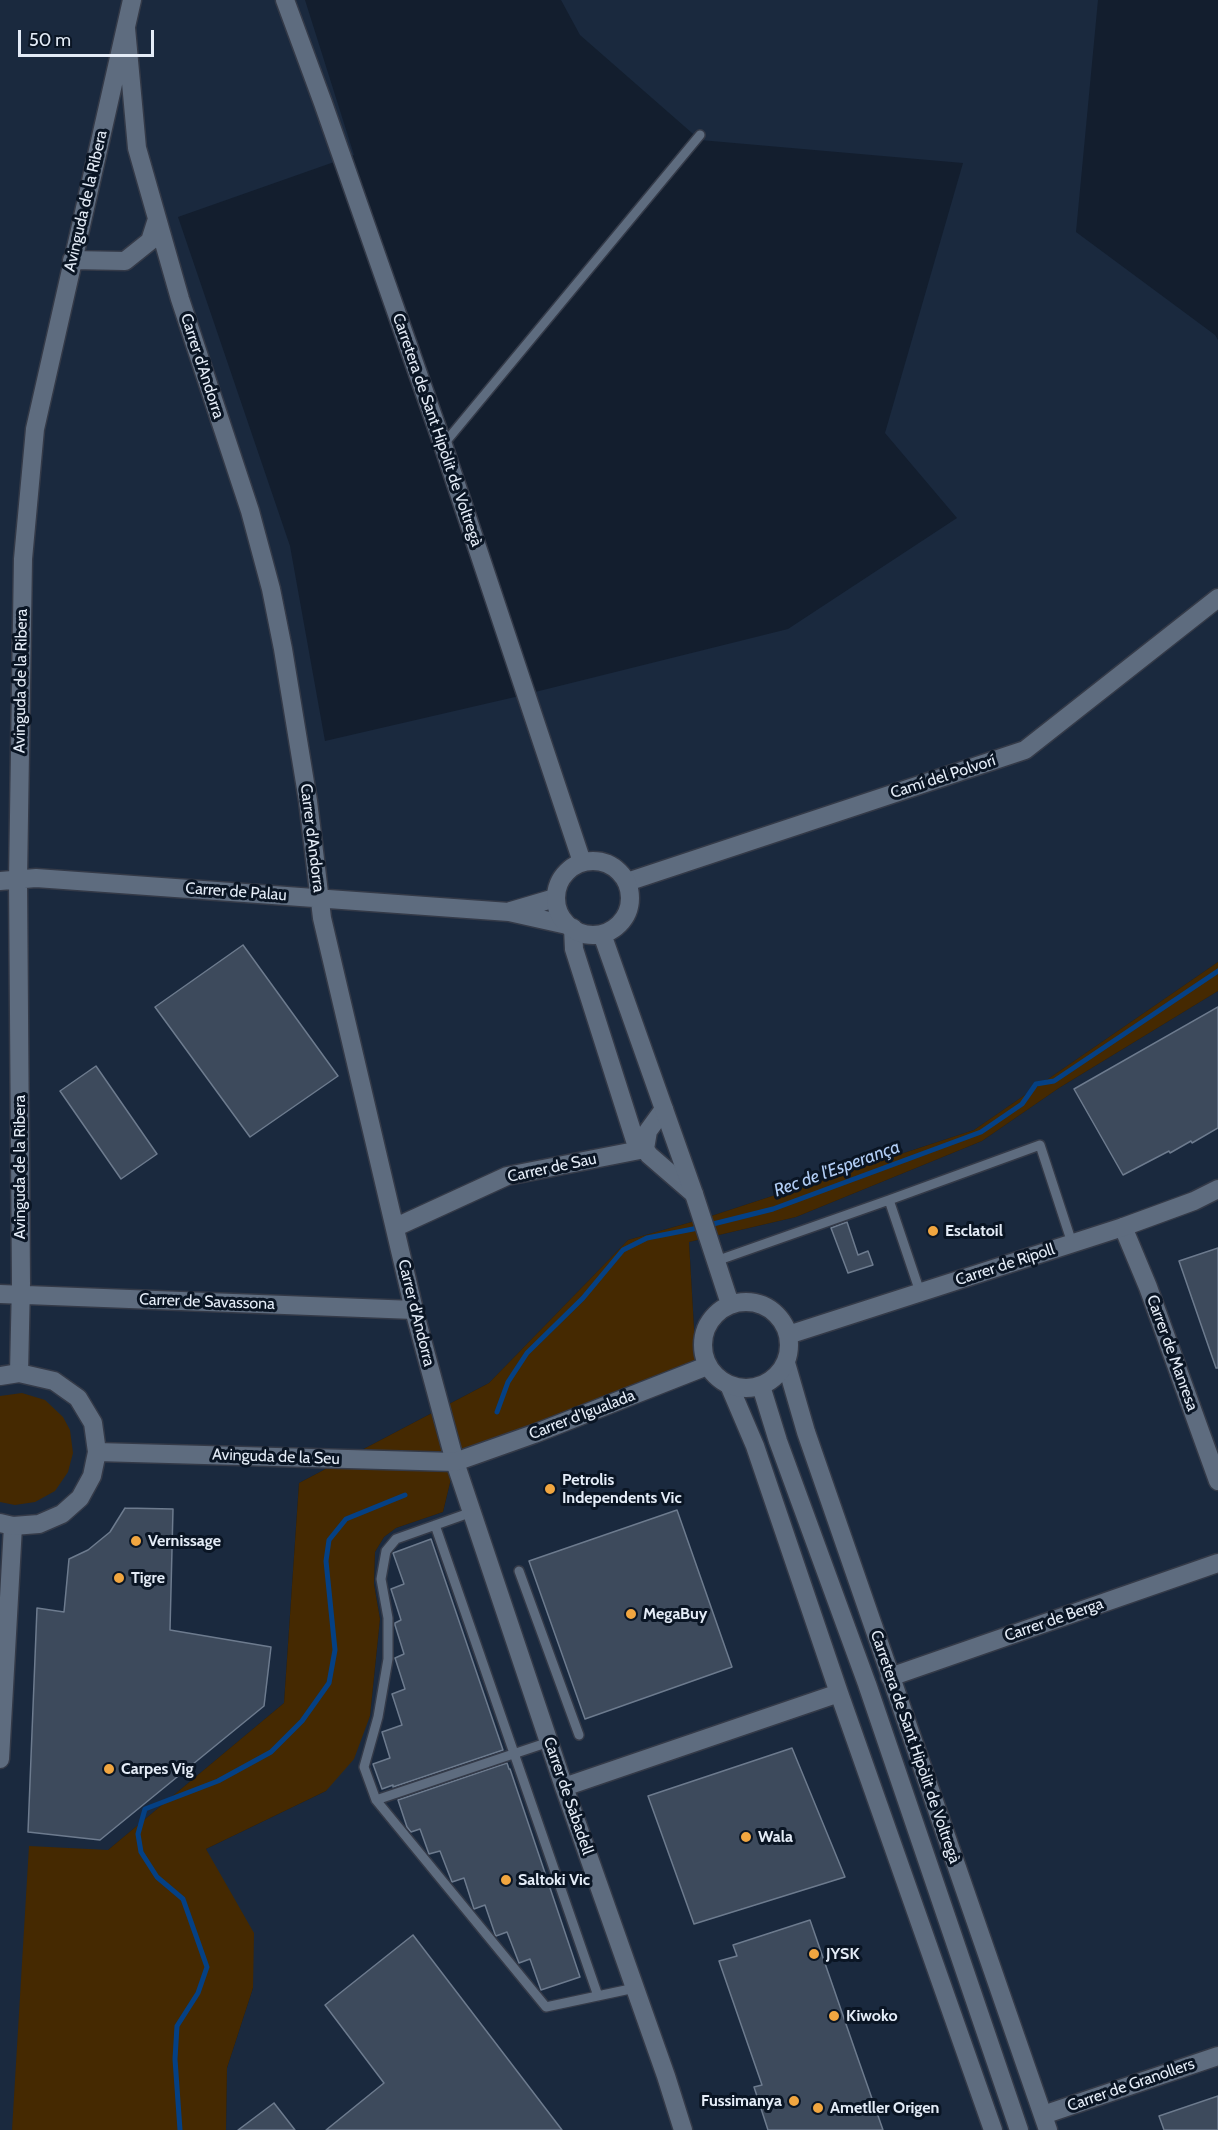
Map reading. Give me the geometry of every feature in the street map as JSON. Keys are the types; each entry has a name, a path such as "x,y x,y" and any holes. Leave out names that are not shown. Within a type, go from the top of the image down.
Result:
{"street":[{"name":"Avinguda de la Ribera","path":"19,1373 20,1296 9,881 23,559 35,429 132,0"},
{"name":"Carretera de Sant Hipòlit de Voltregà","path":"285,0 443,445 582,862"},
{"name":"Carrer d'Andorra","path":"126,28 137,148 180,299 250,511 271,589 308,801 322,918 414,1310 455,1462"},
{"path":"72,260 125,261 150,241 157,219"},
{"name":"Camí del Polvorí","path":"627,882 1025,750 1218,598"},
{"path":"596,860 608,864 619,871 627,882 630,894 629,908 623,920 602,934 589,935 570,926 560,915 555,898 561,878 570,868 582,862 596,860"},
{"name":"Carrer de Palau","path":"9,881 36,878 509,912 570,926"},
{"name":"Carrer de Palau","path":"509,912 555,898"},
{"path":"570,926 574,950 642,1150 694,1194"},
{"path":"602,934 694,1194 730,1304"},
{"path":"642,1150 648,1131 664,1109"},
{"name":"Carrer de Sau","path":"396,1227 507,1176 642,1150"},
{"name":"Carrer de Ripoll","path":"789,1335 1123,1227 1194,1201 1218,1188"},
{"path":"1194,1201 1218,1196"},
{"name":"Carrer de Manresa","path":"1123,1227 1148,1287 1218,1481"},
{"name":"Carrer de Savassona","path":"0,1294 414,1310"},
{"path":"746,1301 763,1305 782,1320 789,1335 786,1363 776,1377 761,1386 745,1389 729,1385 707,1366 702,1344 705,1330 712,1317 730,1304 746,1301"},
{"name":"Carretera de Sant Hipòlit de Voltregà","path":"786,1363 806,1432 1046,2122"},
{"name":"Carrer d'Igualada","path":"455,1462 534,1434 707,1366"},
{"path":"0,1376 19,1373 54,1381 78,1398 93,1424 97,1452 92,1476 80,1498 62,1514 39,1524 6,1525 0,1759"},
{"path":"729,1385 755,1446 989,2129"},
{"name":"Carretera de Sant Hipòlit de Voltregà","path":"761,1386 778,1441 867,1684 1019,2130"},
{"name":"Avinguda de la Seu","path":"97,1452 455,1462"},
{"name":"Carrer de Sabadell","path":"455,1462 564,1787 683,2130"},
{"name":"Carrer de Berga","path":"890,1677 1218,1563"},
{"path":"564,1787 839,1693"},
{"name":"Carrer de Granollers","path":"1046,2122 1218,2056"}],"lane":[{"path":"443,445 700,135"},
{"path":"716,1261 1040,1144 1072,1243"},
{"path":"889,1200 920,1292"},
{"path":"472,1512 396,1539 386,1551 381,1579 388,1618 388,1659 378,1717 364,1767 376,1800 546,2007 635,1988"},
{"path":"435,1525 598,1996"},
{"path":"519,1571 579,1735"},
{"path":"376,1800 549,1742"}],"shaded area":[{"path":"0,0 305,0 354,155 178,217 290,546 325,741 515,697 788,629 957,518 885,433 963,163 700,140 580,35 561,0 1098,0 1076,232 1215,335 1218,340 1218,962 974,1130 702,1219 628,1240 489,1383 299,1483 284,1703 108,1850 12,2130 0,2130"},
{"path":"1218,962 1218,991 1059,1088 982,1141 796,1217 689,1242 696,1362 455,1462 443,1512 396,1528 384,1537 375,1552 374,1584 380,1619 370,1716 354,1759 326,1791 206,1849 254,1933 253,1988 227,2068 226,2130 12,2130 29,1846 108,1850 284,1703 299,1483 489,1383 628,1240 702,1219 974,1130"},
{"path":"1218,991 1218,2130 226,2130 227,2068 253,1988 206,1849 326,1791 370,1716 380,1619 374,1584 375,1552 384,1537 396,1528 443,1512 455,1462 696,1362 689,1242 796,1217 982,1141 1059,1088"},
{"path":"22,1393 45,1400 63,1417 70,1430 73,1453 68,1472 55,1491 35,1502 15,1505 0,1502 0,1396"}],"building":[{"path":"243,945 338,1076 250,1137 155,1007"},
{"path":"1218,1007 1218,1128 1192,1143 1191,1141 1170,1153 1169,1151 1123,1175 1074,1089"},
{"path":"96,1066 157,1154 121,1179 60,1091"},
{"path":"847,1222 858,1255 868,1251 873,1265 848,1273 831,1228"},
{"path":"1218,1248 1218,1368 1216,1368 1179,1261"},
{"name":"Carpes Vig","path":"125,1508 173,1509 170,1630 271,1647 264,1706 100,1840 28,1832 37,1608 64,1612 69,1559 88,1550 110,1532"},
{"name":"MegaBuy","path":"677,1510 732,1667 585,1719 529,1561"},
{"path":"431,1539 503,1750 382,1789 373,1764 390,1758 382,1732 402,1725 392,1694 405,1689 395,1658 404,1654 395,1625 401,1620 391,1589 404,1584 393,1553"},
{"name":"Wala","path":"792,1748 845,1877 694,1924 648,1796"},
{"name":"Saltoki Vic","path":"507,1763 580,1977 541,1990 530,1959 519,1963 507,1932 496,1936 485,1905 474,1909 464,1878 452,1882 440,1851 429,1854 420,1829 411,1832 407,1827 398,1800"},
{"path":"810,1920 883,2130 768,2130 754,2087 762,2085 719,1961 737,1956 733,1945"},
{"path":"413,1935 562,2130 326,2130 384,2083 325,2005"},
{"path":"1218,2096 1218,2130 1164,2130 1159,2116"},
{"path":"274,2103 295,2130 238,2130"}],"waterway":[{"name":"Rec de l'Esperança","path":"497,1412 508,1382 527,1353 583,1298 623,1250 647,1238 773,1209 981,1132 1022,1104 1036,1084 1054,1081 1218,971"},
{"name":"Rec de l'Esperança","path":"180,2130 175,2059 177,2026 198,1993 207,1967 183,1899 157,1877 141,1852 138,1834 145,1809 218,1781 271,1752 302,1721 329,1683 335,1650 326,1561 329,1540 346,1519 405,1495"}],"place":[{"name":"Esclatoil","path":"933,1231"},
{"name":"Petrolis Independents Vic","path":"550,1489"},
{"name":"Vernissage","path":"136,1541"},
{"name":"Tigre","path":"119,1578"},
{"name":"MegaBuy","path":"631,1614"},
{"name":"Carpes Vig","path":"109,1769"},
{"name":"Wala","path":"746,1837"},
{"name":"Saltoki Vic","path":"506,1880"},
{"name":"JYSK","path":"814,1954"},
{"name":"Kiwoko","path":"834,2016"},
{"name":"Fussimanya","path":"794,2101"},
{"name":"Ametller Origen","path":"818,2108"}]}
